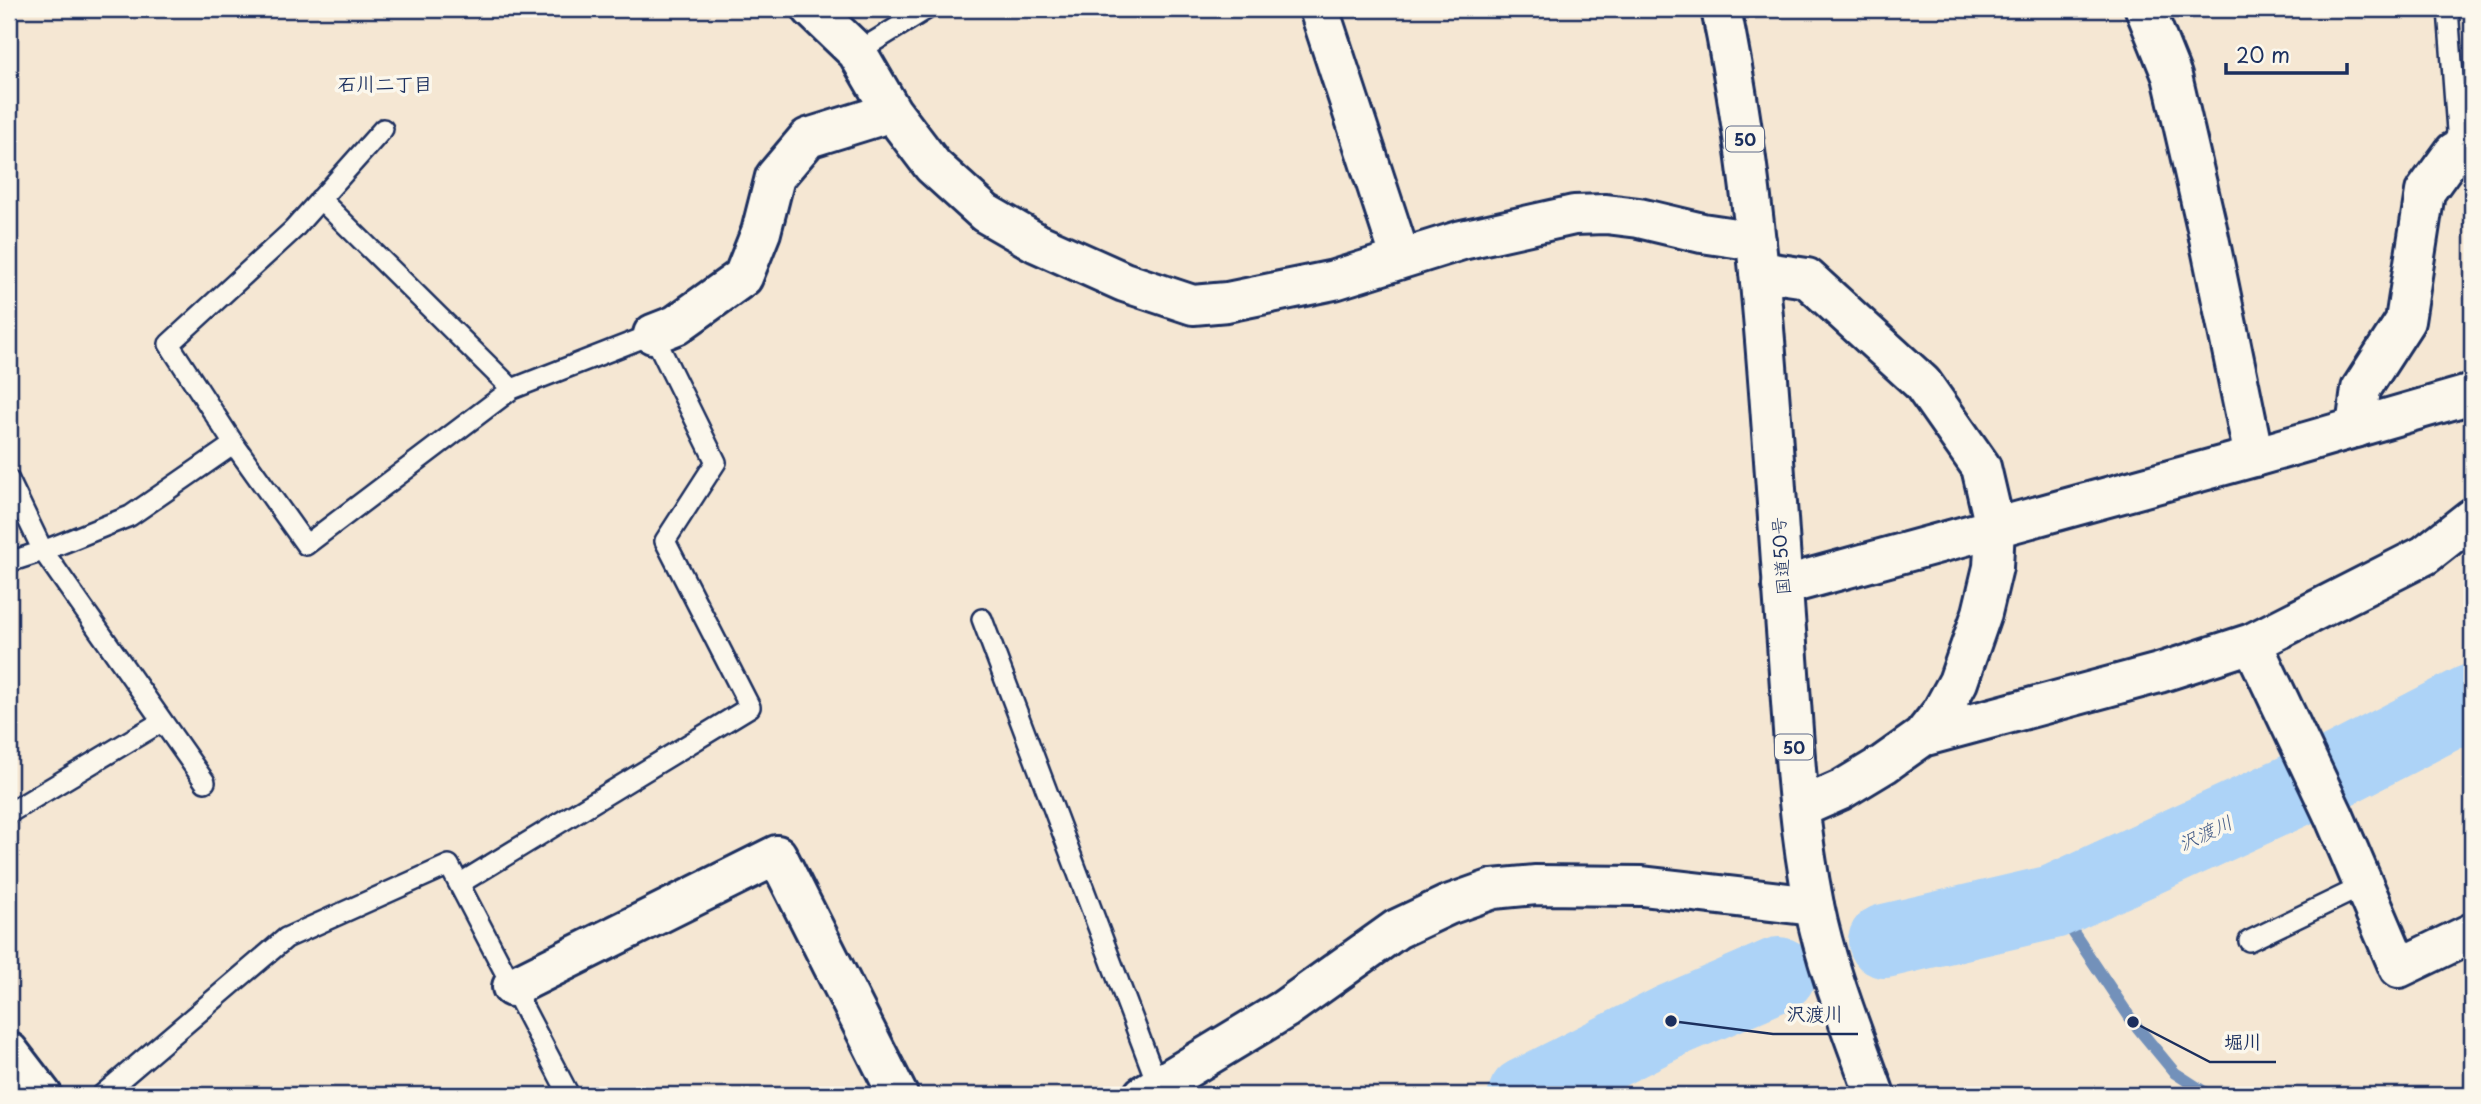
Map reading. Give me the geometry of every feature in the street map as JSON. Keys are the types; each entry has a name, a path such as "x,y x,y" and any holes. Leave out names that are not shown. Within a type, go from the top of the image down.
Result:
{"main road":[{"path":"812,9 857,52 892,112 933,166 985,213 1037,243 1124,282 1193,304 1227,302 1334,280 1462,240 1574,215 1606,214 1639,218 1702,233 1807,278 1922,383 1982,467 1995,527 1993,567 1982,613 1958,682 1941,713 1922,737 1884,764 1841,790 1800,808"},
{"path":"1319,9 1401,259"},
{"name":"国道50号","path":"1721,9 1744,131 1758,256 1800,808 1814,906 1834,980 1875,1095"},
{"path":"2146,9 2172,76 2207,228 2254,457"},
{"path":"653,334 676,325 743,277 761,232 775,177 808,138 892,112"},
{"path":"2356,428 2361,388 2405,321 2425,192 2463,149"},
{"path":"1782,586 2254,457 2472,394"},
{"path":"1922,737 2160,673 2252,643 2425,555 2472,518"},
{"path":"2252,643 2334,816 2399,968 2472,933"},
{"path":"512,987 777,855 898,1095"},
{"path":"1150,1091 1285,1009 1397,929 1448,905 1493,889 1536,885 1642,886 1814,906"},
{"path":"9,1052 42,1095"}],"lane":[{"path":"857,52 928,9"},
{"path":"2448,9 2457,131 2463,149"},
{"path":"383,130 293,230 169,344 234,444 306,545 512,389 653,334 716,462 665,541 750,707 459,884"},
{"path":"320,199 512,389"},
{"path":"9,562 130,516 234,444"},
{"path":"9,480 43,551 205,782"},
{"path":"982,619 1150,1091"},
{"path":"9,813 161,722"},
{"path":"102,1095 286,938 449,865 569,1095"},
{"path":"2249,941 2363,886"}],"waterway":[{"name":"沢渡川","path":"1885,941 2053,902 2331,774 2472,701"},
{"path":"2053,902 2133,1022 2175,1073 2209,1095"},
{"name":"沢渡川","path":"1525,1095 1671,1021 1779,974"}],"place":[{"name":"沢渡川","path":"1671,1021"},
{"name":"堀川","path":"2133,1022"}],"district":[{"name":"石川二丁目","path":"385,83"}]}
